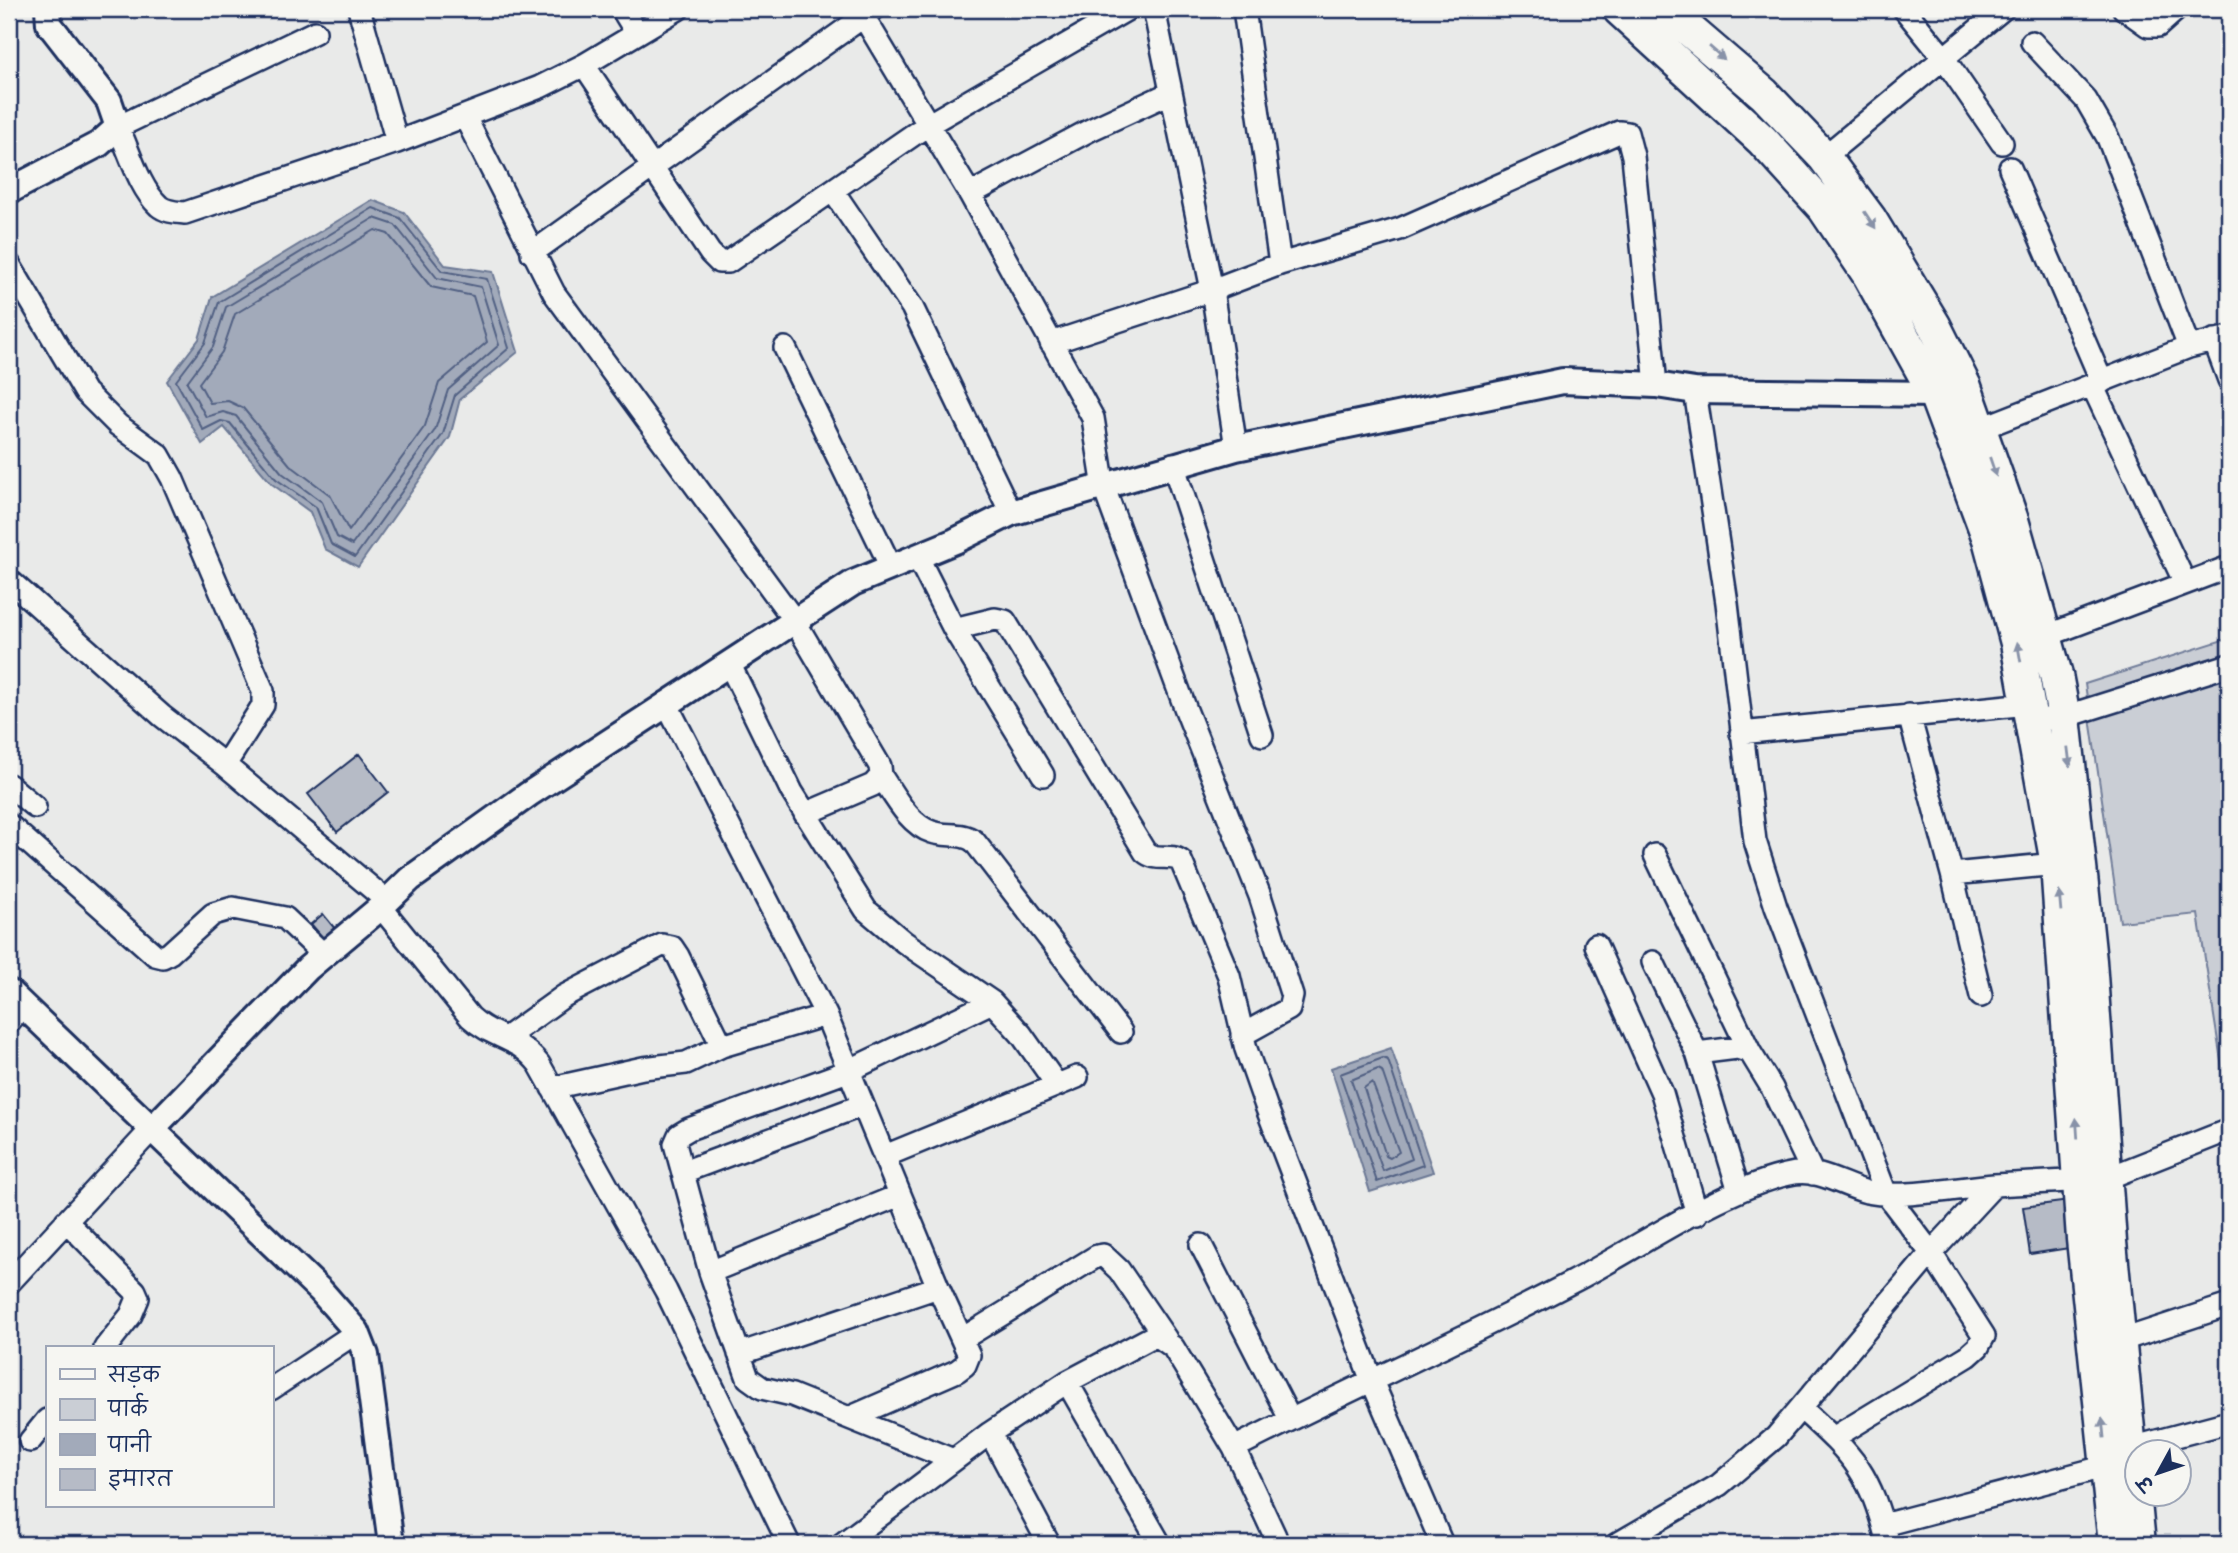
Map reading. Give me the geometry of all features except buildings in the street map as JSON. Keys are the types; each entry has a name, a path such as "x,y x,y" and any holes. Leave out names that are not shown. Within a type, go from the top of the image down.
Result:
{"main road":[{"path":"1619,9 1762,140 1824,208 1869,275 1935,394 1966,433 2012,520 2046,636 2064,716 2090,961 2093,1180 2119,1341 2119,1457 2115,1544"},
{"path":"1682,15 1765,94 1824,157 1870,219 1905,275 1965,387 1966,433 1989,539 2017,643 2057,864 2093,1180 2119,1457 2138,1544"}],"street":[{"path":"48,9 49,24 109,101 145,186 158,206 170,212 185,213 397,142 540,87 584,65 678,9"},
{"path":"359,9 397,142"},
{"path":"622,9 636,32"},
{"path":"584,65 655,167 710,253 719,262 728,262 739,257 929,124 1128,9"},
{"path":"1154,9 1212,290 1236,448"},
{"path":"1244,9 1280,264"},
{"path":"1904,9 1943,57 2002,143"},
{"path":"1824,157 2003,9"},
{"path":"2124,9 2148,26 2158,26 2177,9"},
{"path":"533,253 655,167 865,11 971,194 1093,418 1104,488 1186,710 1260,896 1292,996 1289,1009 1242,1035"},
{"path":"1673,57 1682,15"},
{"path":"9,191 99,144 118,127 315,32"},
{"path":"2032,42 2086,100 2108,138 2189,347"},
{"path":"971,194 1090,130 1170,93"},
{"path":"465,117 554,293 794,620 880,766 881,776 919,826 932,832 961,834 974,841 1121,1032"},
{"path":"1051,343 1212,290 1280,264 1400,229 1619,132 1627,133 1633,156 1656,385"},
{"path":"2010,168 2098,384 2185,583"},
{"path":"833,191 912,307 1012,513"},
{"path":"9,264 85,392 118,425 159,455 178,491 263,691 263,705 225,765"},
{"path":"1966,433 2189,347 2221,339 2229,380"},
{"path":"785,348 891,566"},
{"path":"9,1283 153,1128 324,955 439,856 666,703 853,583 1012,513 1104,488 1173,464 1236,448 1563,381 1656,385 1695,391 1935,394 1965,387"},
{"path":"1695,391 1727,603 1755,841 1764,871 1886,1194 1931,1253 1984,1336 1978,1347 1833,1438"},
{"path":"1173,464 1262,735"},
{"path":"917,556 954,629 1043,775"},
{"path":"2046,636 2229,567"},
{"path":"9,580 162,716 225,765 384,904 470,1017 483,1029 507,1037 528,1051 552,1088 666,1291 789,1544"},
{"path":"954,629 995,619 1005,621 1145,852 1154,858 1177,858 1181,861 1229,976 1242,1035 1265,1106 1371,1381 1442,1544"},
{"path":"729,663 780,771 804,814 866,910 904,942 992,1002 1067,1081 885,1156"},
{"path":"1741,733 1909,715 2030,712 2064,716 2229,665"},
{"path":"666,703 826,1015 938,1287 969,1354 965,1365 957,1371 849,1418"},
{"path":"1909,715 1952,874 1981,996"},
{"path":"804,814 873,785 881,776"},
{"path":"9,785 35,807"},
{"path":"9,825 155,955 163,957 170,953 213,914 233,908 285,918 324,955"},
{"path":"1655,855 1812,1174"},
{"path":"1952,874 2057,864"},
{"path":"507,1037 564,996 662,945 672,947 678,956 722,1046"},
{"path":"1596,945 1662,1093 1697,1214"},
{"path":"1653,962 1697,1053 1739,1191"},
{"path":"951,1459 792,1395 755,1385 748,1378 710,1272 675,1144 679,1135 689,1129 848,1071 992,1002"},
{"path":"13,1007 153,1128 335,1305 357,1332 366,1355 391,1544"},
{"path":"552,1088 643,1068 685,1063 722,1046 826,1015"},
{"path":"1697,1053 1737,1048 1750,1052"},
{"path":"683,1172 863,1105"},
{"path":"1234,1448 1573,1282 1739,1191 1781,1176 1799,1172 1812,1174 1867,1192 1886,1194 2093,1180 2229,1130"},
{"path":"1617,1544 1718,1485 1752,1460 1802,1409 1931,1253 1994,1185"},
{"path":"710,1272 900,1195"},
{"path":"66,1221 135,1291 138,1298 131,1315 107,1346"},
{"path":"1201,1245 1290,1419"},
{"path":"962,1339 1097,1256 1110,1258 1166,1339 1234,1448 1275,1536 1270,1544"},
{"path":"739,1354 938,1287"},
{"path":"2119,1341 2229,1305"},
{"path":"273,1388 357,1332"},
{"path":"842,1544 951,1459 1067,1382 1150,1338 1166,1339"},
{"path":"1067,1382 1160,1544"},
{"path":"1802,1409 1855,1459 1865,1476 1882,1538 2229,1422"},
{"path":"30,1441 46,1421"},
{"path":"990,1433 1049,1544"}],"green space":[{"path":"2229,638 2229,1085 2225,1086 2198,914 2120,922 2085,684"}],"water":[{"path":"372,200 404,212 445,265 493,272 518,352 460,399 450,437 358,567 325,549 310,512 272,484 224,427 202,444 167,381 199,339 212,297"},
{"path":"1391,1048 1433,1172 1370,1192 1331,1068"}]}
